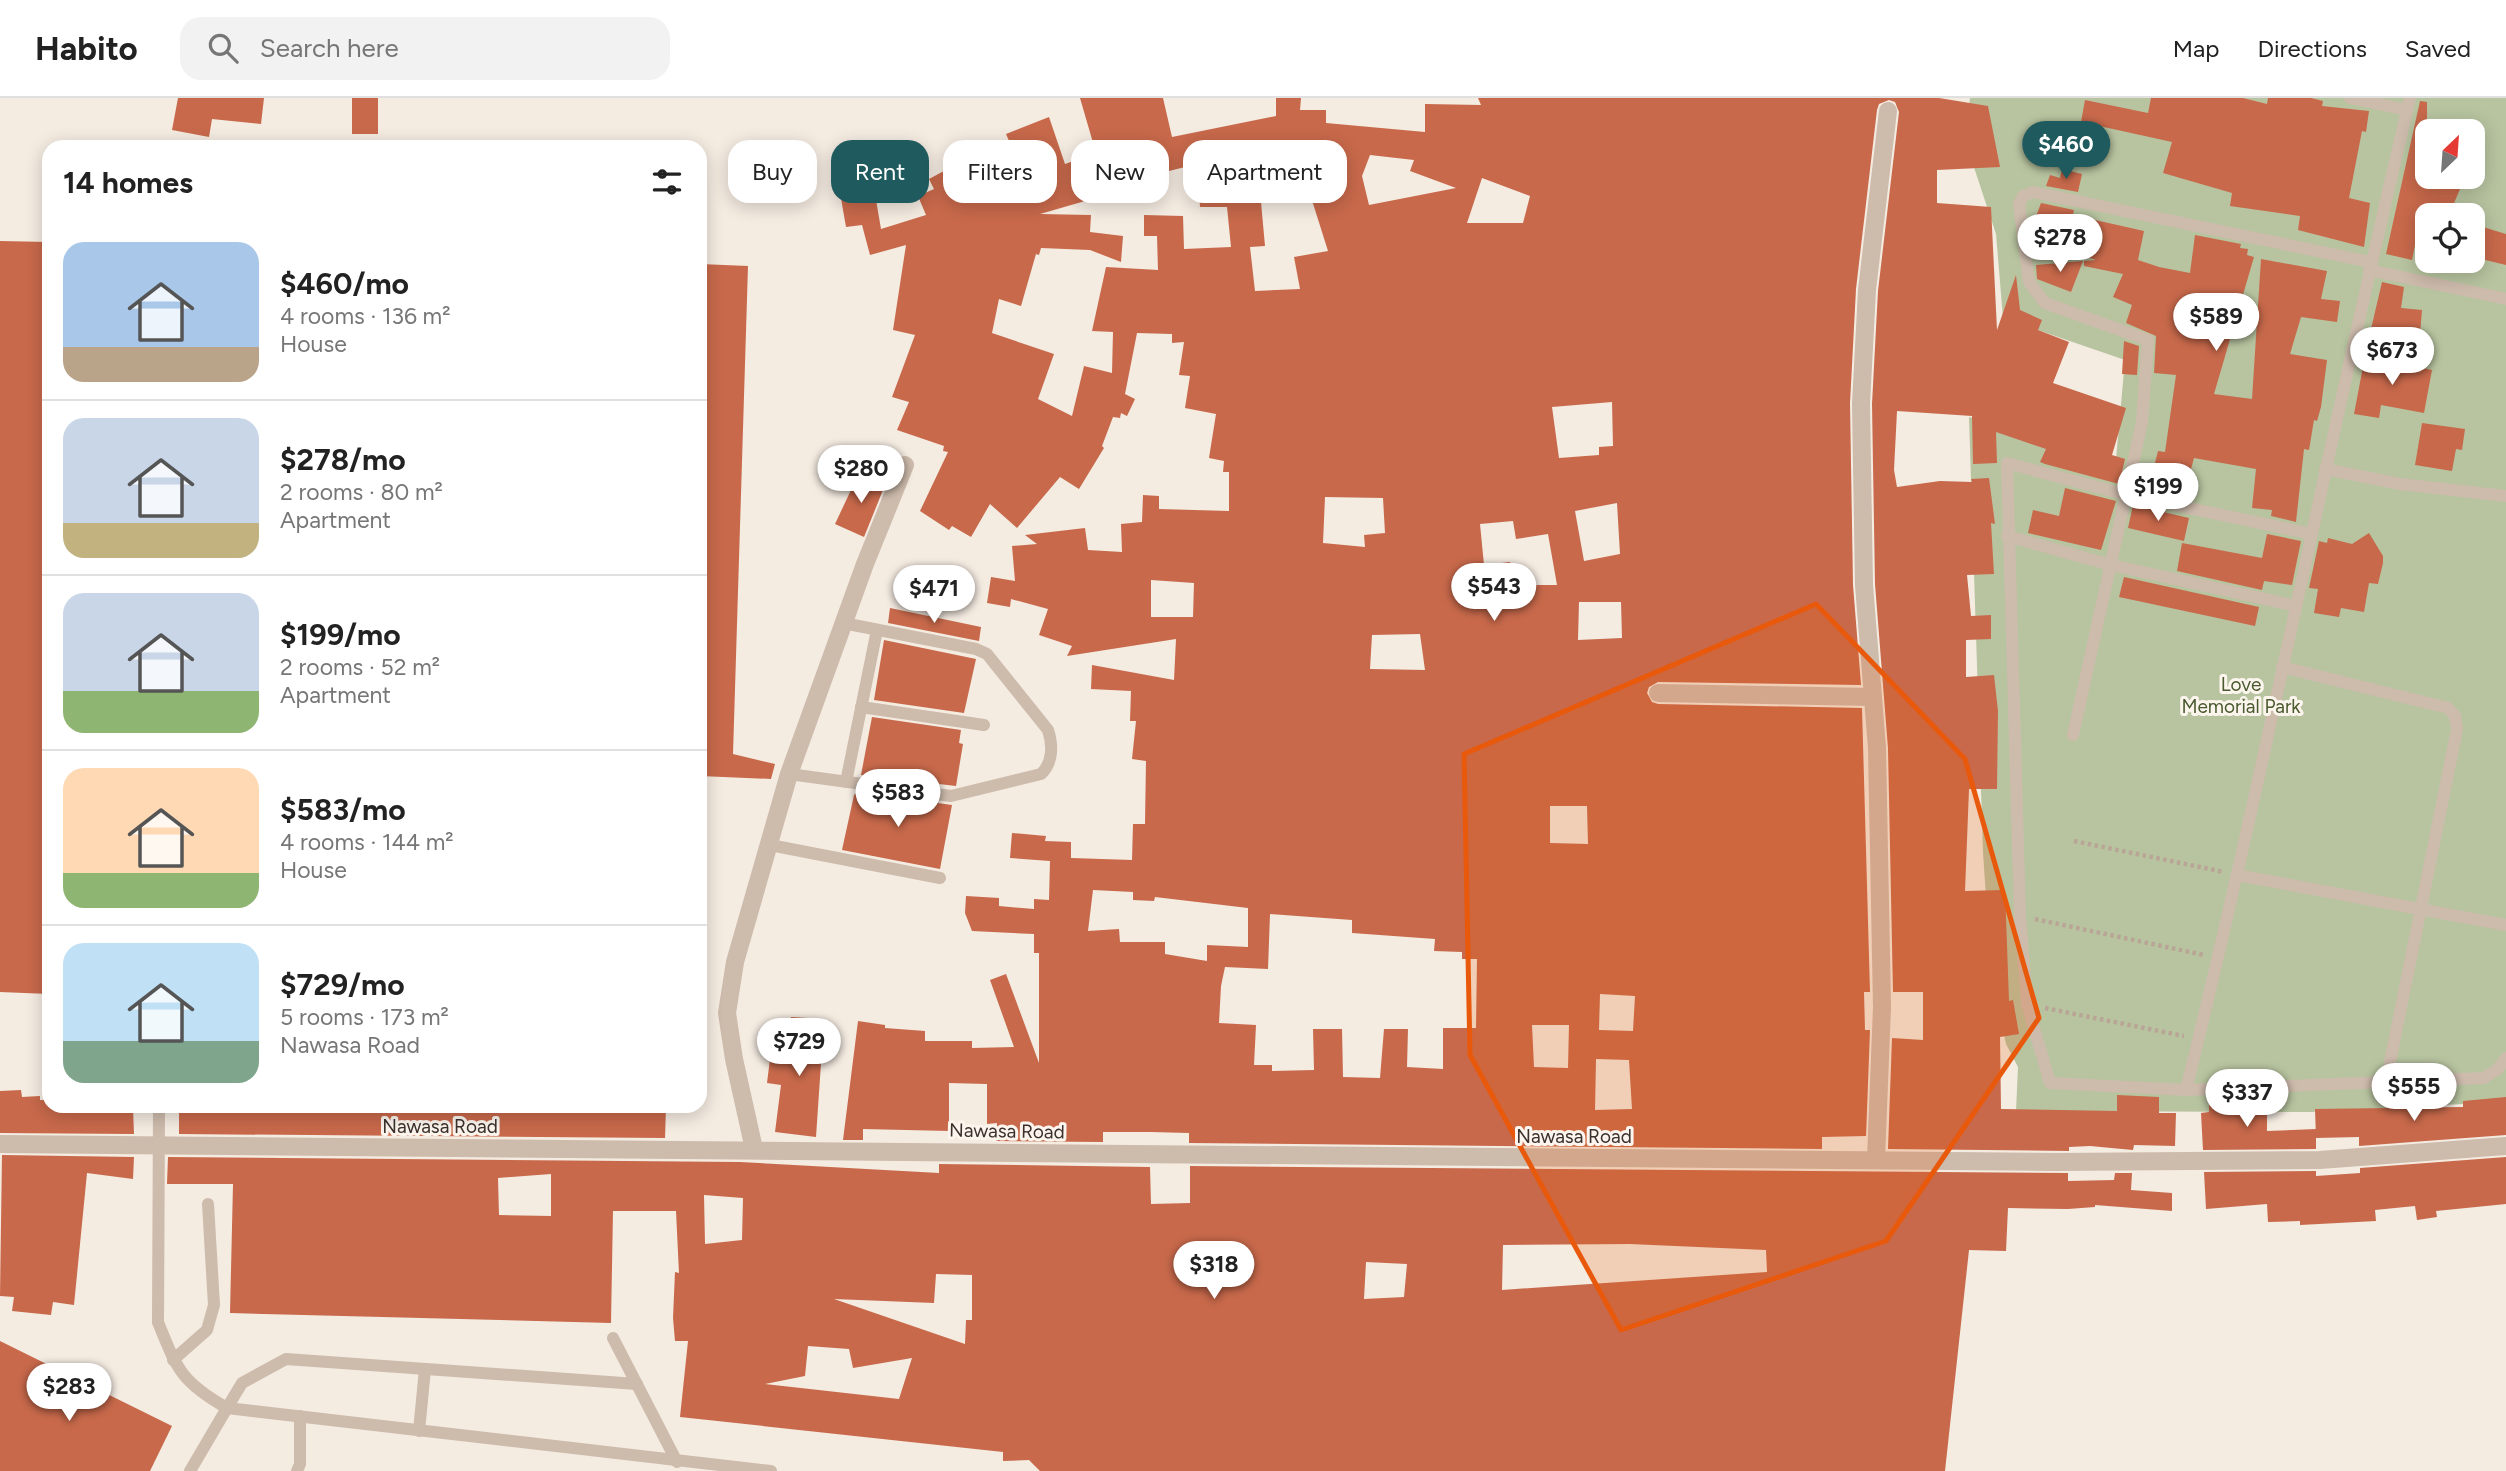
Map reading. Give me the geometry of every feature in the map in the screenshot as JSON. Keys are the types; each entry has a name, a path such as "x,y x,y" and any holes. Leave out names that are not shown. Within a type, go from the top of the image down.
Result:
{"street":[{"path":"1877,1159 1882,1007 1877,748 1864,585 1861,404 1867,290 1888,111"},
{"path":"754,1149 727,1013 735,962 789,774 843,624 905,465"},
{"path":"1658,693 1872,697"},
{"name":"Nawasa Road","path":"0,1144 2054,1162 2320,1160 2506,1146"}],"lane":[{"path":"2186,1090 2237,875 2370,266 2409,104 2350,98"},
{"path":"2073,735 2142,422 2148,340 2045,303 2029,282 2019,204 2023,196 2033,192 2370,266 2506,299"},
{"path":"2312,534 2127,495 2007,463 2020,916 2026,1004 2050,1083 2186,1090 2484,1078 2498,1069 2506,1058"},
{"path":"2325,469 2400,484 2506,496"},
{"path":"2007,536 2111,565 2296,606"},
{"path":"789,774 951,796 1041,774 1050,761 1051,743 1048,730 987,654 976,649 843,624"},
{"path":"846,782 877,630"},
{"path":"2282,667 2448,708 2455,716 2456,729 2386,1082"},
{"path":"861,707 985,725"},
{"path":"770,845 940,878"},
{"path":"2237,875 2506,925"},
{"path":"159,1113 158,1322 173,1360 195,1390 227,1408 771,1471"},
{"path":"173,1360 207,1330 214,1305 208,1204"},
{"path":"613,1338 677,1462"},
{"path":"190,1471 242,1383 286,1359 637,1384"},
{"path":"419,1431 425,1369"},
{"path":"297,1471 300,1464 300,1416"}],"path":[{"path":"2074,841 2237,875"},
{"path":"2020,916 2216,957"},
{"path":"2026,1004 2199,1039"}],"highlighted area":[{"path":"1816,604 1965,759 2039,1018 1886,1241 1621,1330 1470,1055 1464,754"}],"green space":[{"name":"Love Memorial Park","path":"1970,98 2506,98 2506,1099 2482,1103 2311,1112 2016,1111 2018,1067 2006,1044 1991,972 1983,852 1969,417 2116,459 2125,360 2003,318 1996,234 1965,140"}],"building":[{"path":"178,98 264,98 261,124 212,119 209,137 172,130"},
{"path":"352,98 378,98 378,134 352,134"},
{"path":"1080,98 1163,98 1172,137 1276,116 1276,98 1301,98 1300,110 1326,110 1326,123 1425,132 1425,104 1481,105 1478,98 1939,98 1988,106 2000,167 1937,170 1937,203 1991,207 1997,330 2016,275 2020,310 2042,320 2038,330 2069,342 2053,383 2126,408 2112,455 2125,459 2119,484 2040,462 2046,449 1996,432 1997,463 1973,464 1972,416 1897,411 1894,470 1897,487 1940,481 1972,482 1971,479 1989,478 1995,524 1991,523 1994,574 1967,575 1971,616 1991,615 1991,639 1966,640 1966,677 1994,675 1998,711 1997,789 1969,789 1965,891 2005,890 2009,1001 2013,1000 2019,1034 2000,1037 2001,1109 2117,1111 2117,1095 2159,1097 2159,1113 2176,1113 2175,1146 2134,1145 2133,1150 2090,1146 2069,1147 2069,1151 1888,1149 1892,1038 1923,1040 1923,992 1893,992 1888,748 1875,584 1872,404 1878,291 1899,112 1895,102 1889,100 1879,104 1877,110 1856,289 1850,403 1853,585 1861,685 1658,682 1649,687 1647,693 1652,702 1658,704 1862,708 1870,992 1864,992 1865,1030 1870,1030 1866,1136 1822,1137 1822,1149 1189,1143 1189,1133 1151,1132 1103,1132 1103,1142 996,1141 997,1123 987,1124 987,1084 949,1083 949,1131 863,1129 863,1140 843,1140 858,1021 885,1025 885,1028 925,1031 925,1041 972,1041 972,1048 1014,1047 990,980 1006,974 1039,1063 1039,953 1034,953 1034,934 972,931 965,913 966,896 999,898 999,906 1034,909 1034,899 1049,900 1050,861 1010,858 1012,833 1046,836 1045,841 1071,842 1071,858 1132,860 1133,824 1145,824 1146,761 1132,759 1136,721 1130,721 1131,691 1091,689 1092,665 1174,680 1176,639 1067,656 1072,646 1039,635 1048,609 1011,599 1010,607 987,603 991,577 1015,581 1012,546 1037,544 1025,535 1085,528 1088,550 1122,552 1121,524 1142,522 1143,495 1159,496 1159,509 1229,511 1229,472 1223,472 1224,461 1209,458 1216,414 1185,408 1190,376 1179,375 1184,342 1172,343 1172,334 1137,333 1125,394 1135,399 1127,416 1121,413 1120,418 1113,417 1102,446 1104,448 1079,489 1060,477 1017,528 990,504 971,537 952,526 949,530 920,511 948,452 943,451 944,446 897,430 909,402 892,397 915,335 893,330 906,245 870,255 862,225 846,227 842,203 877,203 881,229 926,215 921,203 929,203 929,191 934,189 929,179 943,171 943,203 1057,203 1057,140 1065,164 1071,162 1071,203 1078,203 1040,214 1091,215 1090,232 1123,236 1121,262 1090,250 1041,248 1039,255 1036,254 1021,306 999,299 992,333 1054,354 1038,399 1072,416 1084,366 1112,373 1113,332 1092,331 1106,267 1158,270 1157,236 1144,236 1144,215 1183,216 1184,249 1231,247 1227,207 1200,207 1200,203 1261,203 1265,246 1250,247 1255,291 1300,289 1294,257 1328,251 1313,203 1347,203 1347,140 1183,140 1183,168 1169,171 1169,140 1092,140","holes":["1370,155 1414,160 1410,171 1456,188 1369,205 1362,176","1482,178 1530,196 1523,223 1467,223","1612,402 1613,446 1599,447 1599,455 1559,458 1552,407","1325,497 1383,498 1385,533 1364,535 1365,547 1323,543","1617,503 1620,554 1584,561 1575,511","1513,521 1516,539 1548,534 1557,585 1512,585 1510,562 1484,565 1480,524","1151,580 1194,583 1193,617 1151,617","1579,602 1621,602 1622,638 1578,640","1420,634 1425,670 1370,669 1372,635","1550,806 1587,806 1588,844 1550,843","1093,890 1133,892 1133,900 1154,901 1155,897 1248,908 1248,947 1207,945 1207,961 1165,954 1165,942 1120,942 1119,929 1088,931","1270,914 1352,920 1352,933 1435,939 1434,951 1462,952 1462,959 1477,959 1476,1028 1443,1028 1443,1069 1407,1067 1408,1029 1384,1029 1380,1078 1343,1077 1342,1029 1313,1029 1314,1070 1272,1071 1272,1065 1254,1065 1256,1025 1219,1023 1225,967 1268,969","1600,994 1635,996 1633,1031 1599,1030","1532,1025 1569,1025 1568,1068 1534,1067","1596,1059 1629,1060 1632,1109 1595,1110"]},
{"path":"2151,98 2243,98 2267,104 2268,98 2311,98 2323,101 2322,106 2369,111 2366,132 2362,131 2349,198 2370,203 2364,247 2298,230 2300,216 2230,206 2232,193 2163,173 2172,142 2081,122 2085,100 2148,113"},
{"path":"2420,101 2427,102 2427,119 2416,119"},
{"path":"1049,117 1057,140 1009,140 1006,134"},
{"path":"2415,124 2415,189 2460,189 2454,203 2415,203 2415,245 2412,260 2386,254"},
{"path":"2062,169 2082,174 2078,192 2046,186 2050,175 2060,178"},
{"path":"2041,203 2074,210 2073,215 2144,231 2138,260 2159,267 2190,273 2195,235 2241,244 2240,248 2248,249 2247,255 2254,257 2214,394 2252,399 2261,259 2327,271 2321,299 2340,301 2337,322 2301,317 2290,354 2327,360 2321,407 2317,421 2314,420 2309,450 2304,449 2296,522 2271,516 2272,510 2252,508 2256,469 2194,458 2183,498 2136,488 2142,464 2154,467 2158,451 2165,452 2176,375 2154,373 2156,336 2126,323 2132,305 2113,297 2123,274 2084,266 2084,261 2096,260 2032,239 2031,230"},
{"path":"2485,228 2506,234 2506,265 2485,260"},
{"path":"0,241 42,242 42,994 0,992"},
{"path":"2083,261 2071,292 2037,279 2036,265"},
{"path":"707,264 748,266 733,754 775,764 771,779 707,776"},
{"path":"2382,282 2404,287 2401,308 2422,310 2420,334 2371,329"},
{"path":"2124,341 2139,346 2137,375 2122,374"},
{"path":"2365,356 2432,370 2424,413 2381,405 2379,418 2354,414"},
{"path":"2422,423 2465,429 2462,450 2456,449 2452,471 2415,465"},
{"path":"859,473 885,485 864,537 835,524"},
{"path":"2065,488 2116,501 2101,550 2028,533 2033,510 2059,516"},
{"path":"2133,505 2189,518 2184,541 2128,528"},
{"path":"2369,533 2383,556 2383,563 2378,584 2369,583 2364,612 2341,608 2339,617 2314,613 2318,589 2309,588 2319,541 2327,543 2328,538 2352,544"},
{"path":"2267,534 2301,541 2292,585 2264,581 2262,590 2177,571 2182,543 2262,558"},
{"path":"2124,577 2259,607 2255,626 2119,597"},
{"path":"890,608 981,627 979,641 888,623"},
{"path":"884,640 976,659 964,713 874,700"},
{"path":"872,717 961,730 959,743 963,744 956,786 861,775"},
{"path":"858,792 952,805 940,869 842,850 854,795"},
{"path":"791,1017 824,1019 816,1137 775,1132 781,1085 767,1083 770,1059 784,1061 785,1040 789,1040"},
{"path":"21,1090 22,1097 40,1096 42,1113 133,1113 134,1134 0,1133 0,1091"},
{"path":"2254,1096 2254,1115 2267,1115 2267,1131 2316,1129 2316,1149 2203,1150 2201,1113 2209,1112 2209,1098"},
{"path":"2506,1097 2506,1135 2359,1146 2359,1137 2316,1138 2315,1109 2463,1107 2463,1101"},
{"path":"179,1113 666,1113 665,1138 179,1134"},
{"path":"2,1155 134,1157 133,1179 87,1173 74,1305 53,1302 51,1315 12,1311 14,1297 0,1296"},
{"path":"168,1157 740,1162 939,1173 939,1164 1150,1167 1151,1204 1190,1203 1190,1166 2068,1173 2068,1181 2114,1180 2115,1173 2132,1173 2131,1190 2172,1193 2172,1211 2095,1205 2068,1209 2008,1208 2006,1251 1969,1250 1945,1471 1040,1471 1029,1460 1003,1461 1003,1452 680,1417 688,1341 675,1341 675,1272 679,1273 676,1211 613,1211 611,1323 230,1313 233,1184 167,1184","holes":["551,1174 551,1216 499,1215 498,1178","704,1195 743,1198 742,1240 705,1244","1630,1244 1766,1250 1767,1272 1502,1290 1503,1245","1366,1262 1407,1264 1404,1297 1364,1299","936,1274 972,1275 972,1320 966,1320 965,1344 834,1299 934,1303","808,1346 849,1349 853,1368 912,1358 899,1399 765,1384 805,1376"]},
{"path":"2506,1157 2506,1204 2436,1211 2437,1217 2417,1220 2415,1206 2375,1210 2376,1221 2300,1225 2300,1221 2268,1222 2267,1204 2206,1209 2204,1172 2316,1171 2316,1176 2360,1173 2360,1168"},
{"path":"0,1341 172,1426 150,1471 0,1471"}]}
